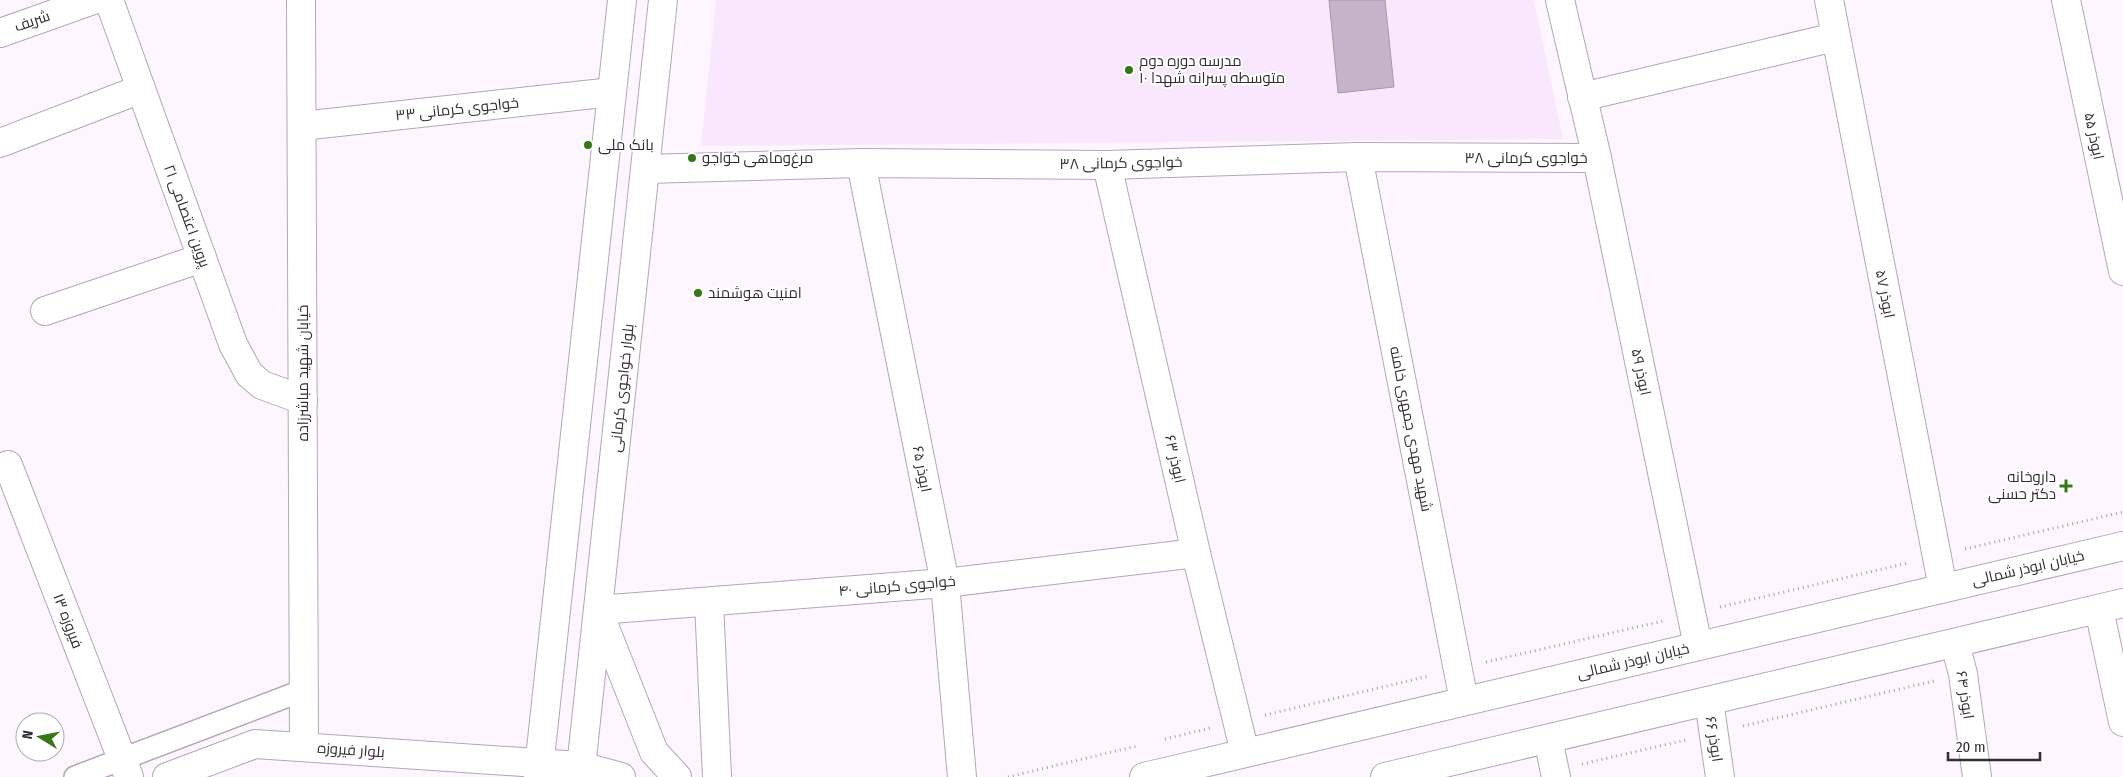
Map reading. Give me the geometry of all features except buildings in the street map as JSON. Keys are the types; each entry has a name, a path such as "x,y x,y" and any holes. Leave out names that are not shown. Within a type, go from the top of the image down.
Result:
{"street":[{"name":"شریف","path":"0,33 93,0"},
{"name":"پروین اعتصامی ۲۱","path":"109,0 233,344 249,374 262,385 303,400"},
{"name":"خیابان شهید مباشرزاده","path":"302,0 304,747"},
{"path":"539,770 622,0"},
{"name":"بلوار خواجوی کرمانی","path":"581,772 663,0"},
{"name":"ابوذر ۵۹","path":"1560,0 1597,158 1698,646"},
{"name":"ابوذر ۵۷","path":"1829,0 1935,557 1943,588"},
{"name":"ابوذر ۵۵","path":"2066,0 2123,271"},
{"path":"1582,97 1836,37"},
{"path":"0,142 141,89"},
{"name":"خواجوی کرمانی ۳۳","path":"302,126 612,92"},
{"name":"خواجوی کرمانی ۳۸","path":"645,168 861,164 1107,165 1358,157 1597,158"},
{"name":"شهید مهدی جمهری خامنه","path":"1358,157 1464,701"},
{"name":"ابوذر ۶۵","path":"861,164 945,583 962,777"},
{"name":"ابوذر ۶۳","path":"1107,165 1196,553 1245,753"},
{"path":"45,311 202,258"},
{"name":"فیروزه ۱۳","path":"8,465 125,768"},
{"name":"خیابان ابوذر شمالی","path":"1144,777 2123,546"},
{"name":"خواجوی کرمانی ۴۰","path":"598,610 945,583 1196,553"},
{"path":"709,602 717,777"},
{"path":"1386,777 2111,606 2123,722"},
{"path":"598,610 654,752 677,777"},
{"name":"ابوذر ۶۴","path":"1955,643 1963,674 1977,777"},
{"path":"75,777 125,768 304,690"},
{"name":"ابوذر ۶۶","path":"1708,701 1720,777"},
{"path":"1548,739 1556,774"},
{"name":"بلوار فیروزه","path":"167,777 255,744 539,770 581,772"},
{"path":"581,772 621,777"}],"path":[{"path":"1161,740 2123,512"},
{"path":"1556,774 1963,674"},
{"path":"1008,777 1142,744"}],"shaded area":[{"name":"مدرسه دوره دوم متوسطه پسرانه شهدا ۱۰","path":"716,0 1534,0 1563,139 701,146"}],"place":[{"name":"مدرسه دوره دوم متوسطه پسرانه شهدا ۱۰","path":"1129,70"},
{"name":"بانک ملی","path":"588,145"},
{"name":"مرغ‌وماهی‌ خواجو","path":"692,158"},
{"name":"امنیت هوشمند","path":"698,293"},
{"name":"داروخانه دکتر حسنی","path":"2066,486"}]}
